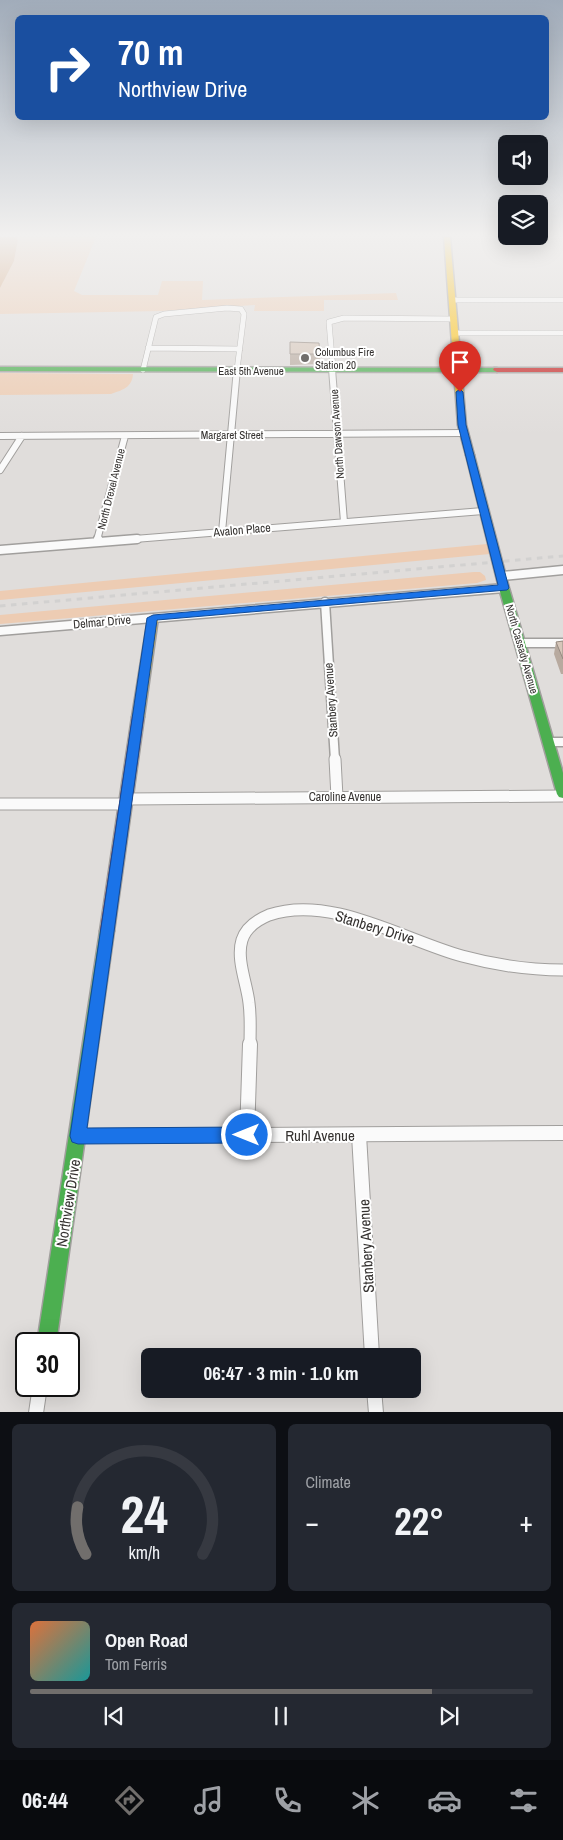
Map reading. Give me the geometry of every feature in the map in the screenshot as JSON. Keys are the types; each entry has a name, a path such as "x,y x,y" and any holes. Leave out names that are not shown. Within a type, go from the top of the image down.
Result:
{"street":[{"name":"North Cassady Avenue","path":"452,303 460,407 464,433 504,588 563,795"},
{"path":"143,370 155,318 158,315 227,308 241,309 244,314 222,532"},
{"name":"North Dawson Avenue","path":"344,522 328,325 333,319 454,319"},
{"path":"456,333 563,333"},
{"path":"148,348 240,349"},
{"name":"East 5th Avenue","path":"0,369 237,371 563,370"},
{"name":"Margaret Street","path":"0,436 464,433"},
{"path":"0,470 22,436"},
{"name":"North Drexel Avenue","path":"97,542 125,436"},
{"name":"Avalon Place","path":"0,550 483,511"},
{"path":"502,576 563,570"},
{"name":"Delmar Drive","path":"0,631 504,588"},
{"name":"Stanbery Avenue","path":"324,602 338,797"},
{"name":"Northview Drive","path":"48,1332 153,618"},
{"path":"520,643 563,643"},
{"path":"548,742 563,742"},
{"name":"Caroline Avenue","path":"0,804 338,797 563,795"},
{"name":"Stanbery Drive","path":"247,1135 250,1012 241,950 242,939 246,931 251,924 261,917 283,912 325,912 353,917 475,960 538,970 563,970"},
{"name":"Ruhl Avenue","path":"78,1136 563,1133"},
{"name":"Stanbery Avenue","path":"359,1135 372,1348"},
{"path":"36,1412 38,1397"},
{"path":"375,1398 376,1412"}],"shaded area":[{"path":"0,303 324,303 324,311 254,311 255,305 162,311 0,314"},
{"path":"0,373 133,374 131,382 123,390 111,394 0,395"},
{"path":"487,544 490,554 0,600 0,591"},
{"path":"480,572 485,576 486,580 477,583 0,624 0,615"}],"building":[{"path":"290,342 319,343 320,354 290,354"},
{"path":"563,641 563,659 556,642"}],"railway":[{"path":"0,606 563,556"}],"traffic: fast":[{"path":"0,369 497,370"},
{"path":"470,455 504,588 563,794"},
{"path":"48,1332 107,931"}],"traffic: slow":[{"path":"452,303 462,425 470,455"},
{"path":"138,717 153,618"}],"traffic: jam":[{"path":"497,370 563,370"},
{"path":"107,931 138,717"}],"place":[{"name":"Columbus Fire Station 20","path":"305,358"}],"route":[{"path":"247,1135 78,1136 153,618 504,588 462,425 460,392"}]}
